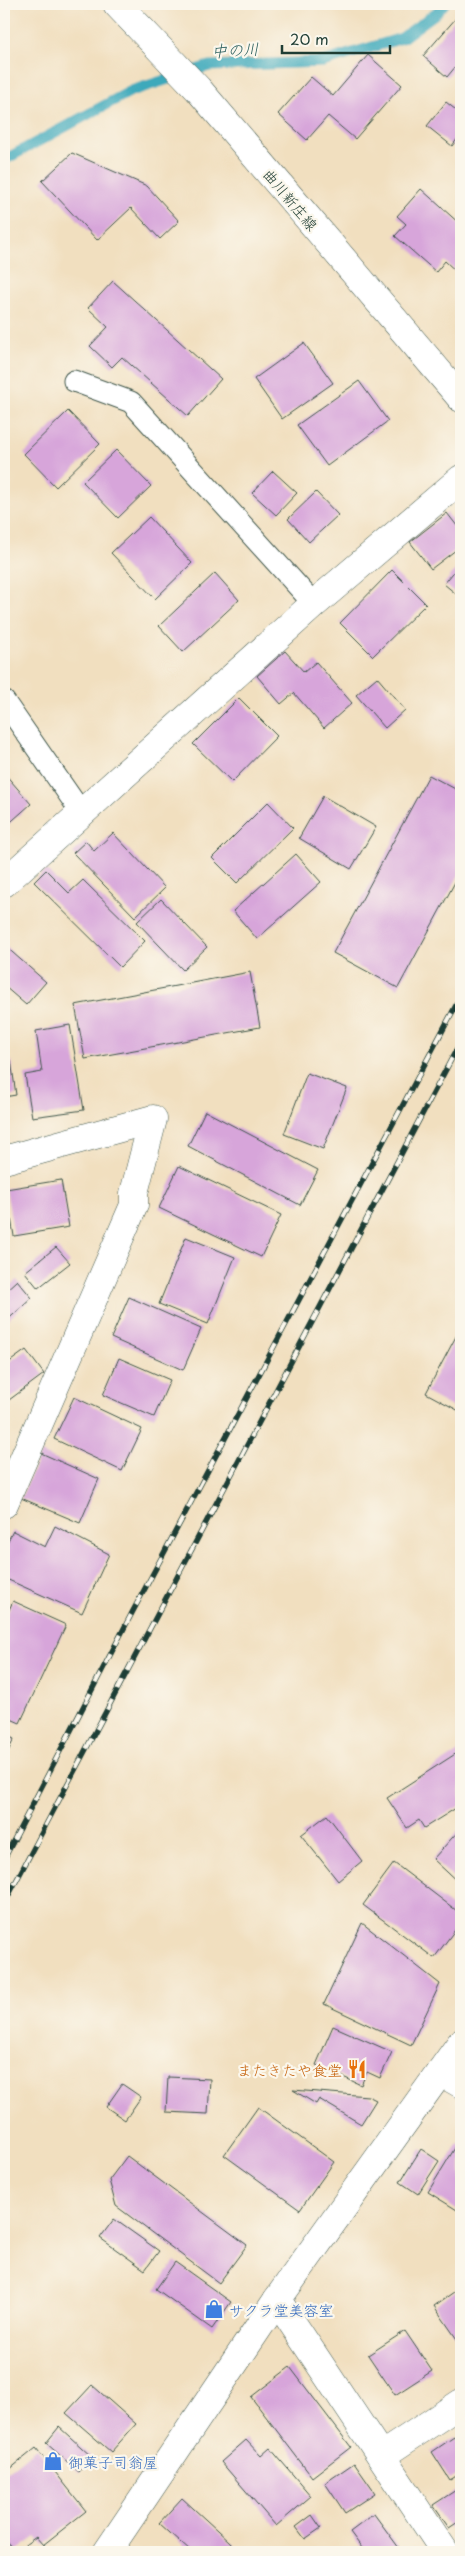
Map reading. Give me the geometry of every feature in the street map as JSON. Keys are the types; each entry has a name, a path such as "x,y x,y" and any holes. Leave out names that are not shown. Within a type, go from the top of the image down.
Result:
{"street":[{"name":"曲川新庄線","path":"117,4 198,90 461,398"},
{"path":"4,883 80,812 314,604 461,479"},
{"path":"4,1160 153,1119 134,1192 134,1205 4,1504"},
{"path":"107,2552 277,2300 451,2078 461,2043"},
{"path":"277,2300 445,2552"},
{"path":"381,2456 461,2403"}],"lane":[{"path":"74,381 131,402 314,604"},
{"path":"4,701 80,812"}],"building":[{"path":"457,17 461,21 461,60 447,77 423,56"},
{"path":"368,55 402,85 355,139 328,116 307,140 278,114 311,77 333,96"},
{"path":"446,102 461,114 461,134 452,146 427,126"},
{"path":"72,153 147,186 179,221 160,239 131,208 97,240 42,181"},
{"path":"421,189 461,225 461,276 445,261 436,272 395,236 406,224 397,216"},
{"path":"113,281 221,379 188,416 122,357 112,367 90,346 108,327 88,308"},
{"path":"304,343 333,383 282,419 254,379"},
{"path":"359,381 388,421 327,466 297,425"},
{"path":"68,411 100,444 56,487 24,454"},
{"path":"116,450 151,486 118,518 83,482"},
{"path":"273,471 297,493 276,515 252,493"},
{"path":"316,492 338,515 309,542 288,519"},
{"path":"447,513 461,531 461,546 431,569 410,542"},
{"path":"149,517 192,563 155,599 111,553"},
{"path":"461,563 461,598 444,584"},
{"path":"392,570 426,604 373,656 340,623"},
{"path":"215,573 239,600 183,652 159,626"},
{"path":"285,651 304,672 316,662 352,703 324,728 294,693 281,704 257,676"},
{"path":"377,677 405,710 385,728 356,695"},
{"path":"239,698 277,736 232,782 193,744"},
{"path":"4,773 31,804 4,828"},
{"path":"429,775 461,792 461,871 398,988 333,953"},
{"path":"323,796 376,827 351,869 299,838"},
{"path":"268,802 293,828 237,883 212,858"},
{"path":"113,833 165,888 135,917 73,853 86,841 94,851"},
{"path":"296,854 321,882 257,939 233,911"},
{"path":"46,870 69,893 83,880 145,941 120,967 34,882"},
{"path":"161,899 207,947 183,970 137,922"},
{"path":"4,945 46,982 26,1005 4,986"},
{"path":"250,972 260,1027 85,1059 75,1005"},
{"path":"70,1025 84,1110 32,1117 25,1075 42,1072 36,1031"},
{"path":"11,1060 16,1095 4,1097 4,1061"},
{"path":"307,1073 347,1088 323,1149 284,1134"},
{"path":"205,1111 318,1170 300,1205 188,1146"},
{"path":"179,1166 281,1215 261,1257 159,1208"},
{"path":"61,1180 69,1227 14,1236 6,1189"},
{"path":"186,1237 235,1257 208,1324 159,1304"},
{"path":"56,1247 70,1263 38,1288 25,1272"},
{"path":"17,1280 32,1298 4,1323 4,1292"},
{"path":"129,1297 201,1329 183,1370 111,1338"},
{"path":"461,1327 461,1412 426,1393"},
{"path":"26,1350 44,1374 9,1400 4,1393 4,1366"},
{"path":"119,1358 170,1380 154,1417 103,1395"},
{"path":"74,1397 142,1429 122,1471 54,1439"},
{"path":"41,1453 99,1479 80,1523 21,1498"},
{"path":"55,1526 109,1554 82,1613 4,1578 4,1548 13,1531 45,1547"},
{"path":"13,1601 66,1625 20,1723 4,1716 4,1621"},
{"path":"4,1734 14,1739 4,1760"},
{"path":"460,1751 461,1805 424,1828 419,1820 407,1828 387,1798"},
{"path":"327,1815 362,1861 338,1881 301,1835"},
{"path":"461,1828 461,1885 433,1859"},
{"path":"394,1863 461,1914 461,1922 434,1958 363,1905"},
{"path":"362,1923 440,1984 411,2045 324,2004"},
{"path":"333,2026 392,2052 380,2078 367,2072 361,2085 316,2065"},
{"path":"168,2077 210,2079 208,2114 166,2112"},
{"path":"122,2084 141,2097 125,2120 106,2107"},
{"path":"293,2090 368,2096 376,2100 361,2124 319,2099 316,2104"},
{"path":"258,2107 334,2162 300,2210 224,2155"},
{"path":"458,2143 461,2145 461,2204 457,2210 428,2192"},
{"path":"421,2149 439,2161 418,2194 400,2182"},
{"path":"127,2156 247,2245 219,2283 116,2206 109,2180"},
{"path":"114,2219 159,2251 145,2270 100,2238"},
{"path":"175,2262 231,2302 212,2329 156,2289"},
{"path":"461,2287 461,2345 434,2306"},
{"path":"405,2331 432,2371 395,2395 368,2355"},
{"path":"290,2367 351,2447 312,2477 251,2397"},
{"path":"92,2385 136,2424 111,2452 66,2413"},
{"path":"59,2427 92,2457 79,2472 46,2443"},
{"path":"454,2437 461,2447 461,2473 450,2480 432,2452"},
{"path":"246,2440 261,2456 270,2448 311,2496 276,2526 221,2462"},
{"path":"36,2448 86,2511 43,2545 36,2537 15,2552 4,2538 4,2474"},
{"path":"354,2463 375,2493 345,2513 325,2483"},
{"path":"456,2490 461,2499 461,2520 449,2528 433,2505"},
{"path":"182,2498 241,2552 191,2552 159,2523"},
{"path":"374,2514 402,2552 365,2552 350,2532"},
{"path":"312,2515 321,2528 305,2539 296,2527"}],"waterway":[{"name":"中の川","path":"4,160 131,91 209,66 323,62 402,38 437,12 444,4"}],"railway":[{"path":"4,1859 133,1611 461,996"},
{"path":"4,1904 461,1041"}],"place":[{"name":"またきたや食堂","path":"357,2069"},
{"name":"サクラ堂美容室","path":"214,2309"},
{"name":"御菓子司翁屋","path":"53,2461"}]}
